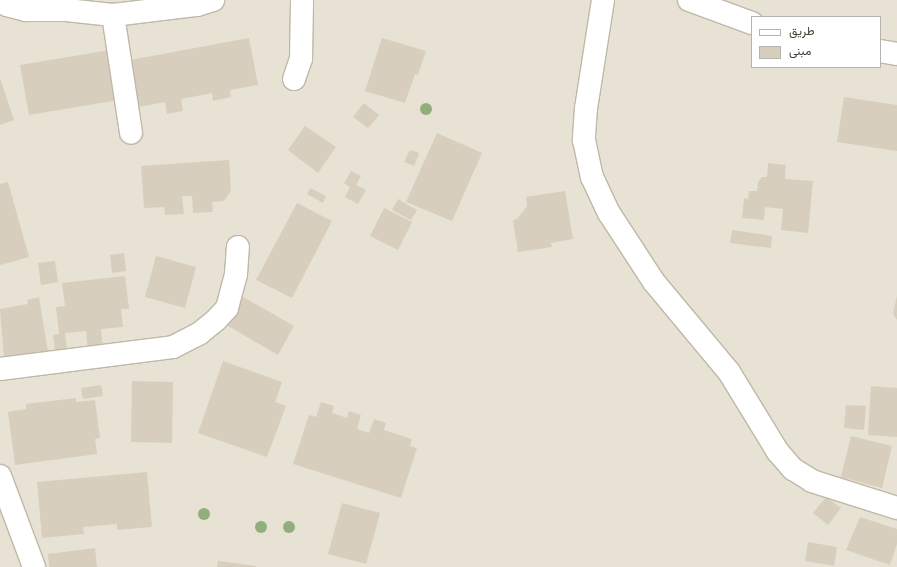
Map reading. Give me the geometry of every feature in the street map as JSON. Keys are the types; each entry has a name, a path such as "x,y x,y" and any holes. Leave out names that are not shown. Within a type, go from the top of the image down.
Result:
{"street":[{"path":"0,0 7,5 26,10 66,10 113,15 197,5 213,0"},
{"path":"294,79 302,59 302,0"},
{"path":"603,0 586,108 584,140 592,177 609,212 654,282 729,372 778,452 793,469 812,481 897,508"},
{"path":"689,0 751,23"},
{"path":"113,15 131,134"},
{"path":"881,52 897,54"},
{"path":"0,369 173,347 200,333 216,320 227,308 236,274 238,247"},
{"path":"0,476 34,567"}],"shaded area":[{"path":"0,0 897,0 897,567 0,567"}],"building":[{"path":"249,38 258,85 230,90 231,97 213,101 212,93 181,99 183,111 167,114 165,102 133,108 125,61"},
{"path":"382,38 426,51 418,75 415,74 405,103 365,91"},
{"path":"110,50 119,100 29,115 20,65"},
{"path":"0,78 14,120 0,125"},
{"path":"844,97 897,105 897,151 837,142"},
{"path":"364,103 379,115 368,128 353,117"},
{"path":"305,126 336,147 318,173 288,150"},
{"path":"437,133 482,153 452,221 406,202"},
{"path":"410,150 419,153 414,166 404,162"},
{"path":"229,160 231,191 224,201 212,202 213,212 193,213 192,196 182,196 184,214 165,215 164,207 144,208 141,166"},
{"path":"768,163 786,165 785,179 813,181 808,233 781,230 783,209 765,207 764,220 742,218 744,198 748,199 749,191 757,191 758,182 762,177 767,177"},
{"path":"351,171 361,176 356,185 366,190 358,204 345,197 350,187 344,183"},
{"path":"8,182 29,257 0,265 0,184"},
{"path":"310,188 326,196 323,203 307,194"},
{"path":"565,191 573,239 551,243 552,247 518,252 513,220 517,219 527,206 526,197"},
{"path":"398,199 417,210 411,220 392,210"},
{"path":"297,203 332,221 292,298 256,280"},
{"path":"384,208 412,222 398,250 370,236"},
{"path":"732,230 772,236 771,248 730,243"},
{"path":"124,253 126,271 112,273 110,255"},
{"path":"156,256 196,267 185,308 145,297"},
{"path":"55,261 58,282 41,285 38,263"},
{"path":"125,276 129,309 121,309 123,327 101,329 103,349 88,351 86,331 65,333 68,357 56,359 53,335 59,334 56,307 65,306 62,283"},
{"path":"240,295 294,326 278,355 223,323"},
{"path":"897,296 897,320 893,314"},
{"path":"39,297 48,352 4,359 0,309 28,304 27,300"},
{"path":"223,361 282,382 275,402 286,406 267,457 198,433"},
{"path":"132,381 173,382 172,443 131,442"},
{"path":"101,385 103,396 83,399 81,388"},
{"path":"871,386 897,388 897,437 868,435"},
{"path":"76,398 76,402 95,400 100,438 95,439 97,454 15,465 8,412 26,409 26,404"},
{"path":"321,402 334,406 332,413 347,418 349,411 361,415 357,429 369,433 374,419 386,423 384,430 412,439 410,446 417,448 401,498 293,464 309,415 316,417"},
{"path":"846,405 866,406 864,430 844,428"},
{"path":"851,436 892,446 882,488 841,477"},
{"path":"147,472 152,527 117,530 117,524 83,527 84,534 42,538 37,482"},
{"path":"826,497 841,508 828,525 813,513"},
{"path":"342,503 380,513 366,564 328,554"},
{"path":"860,517 897,529 897,544 890,565 846,550"},
{"path":"808,542 837,547 834,566 805,561"},
{"path":"95,548 97,567 49,567 48,554"},
{"path":"218,561 256,566 256,567 217,567"}]}
